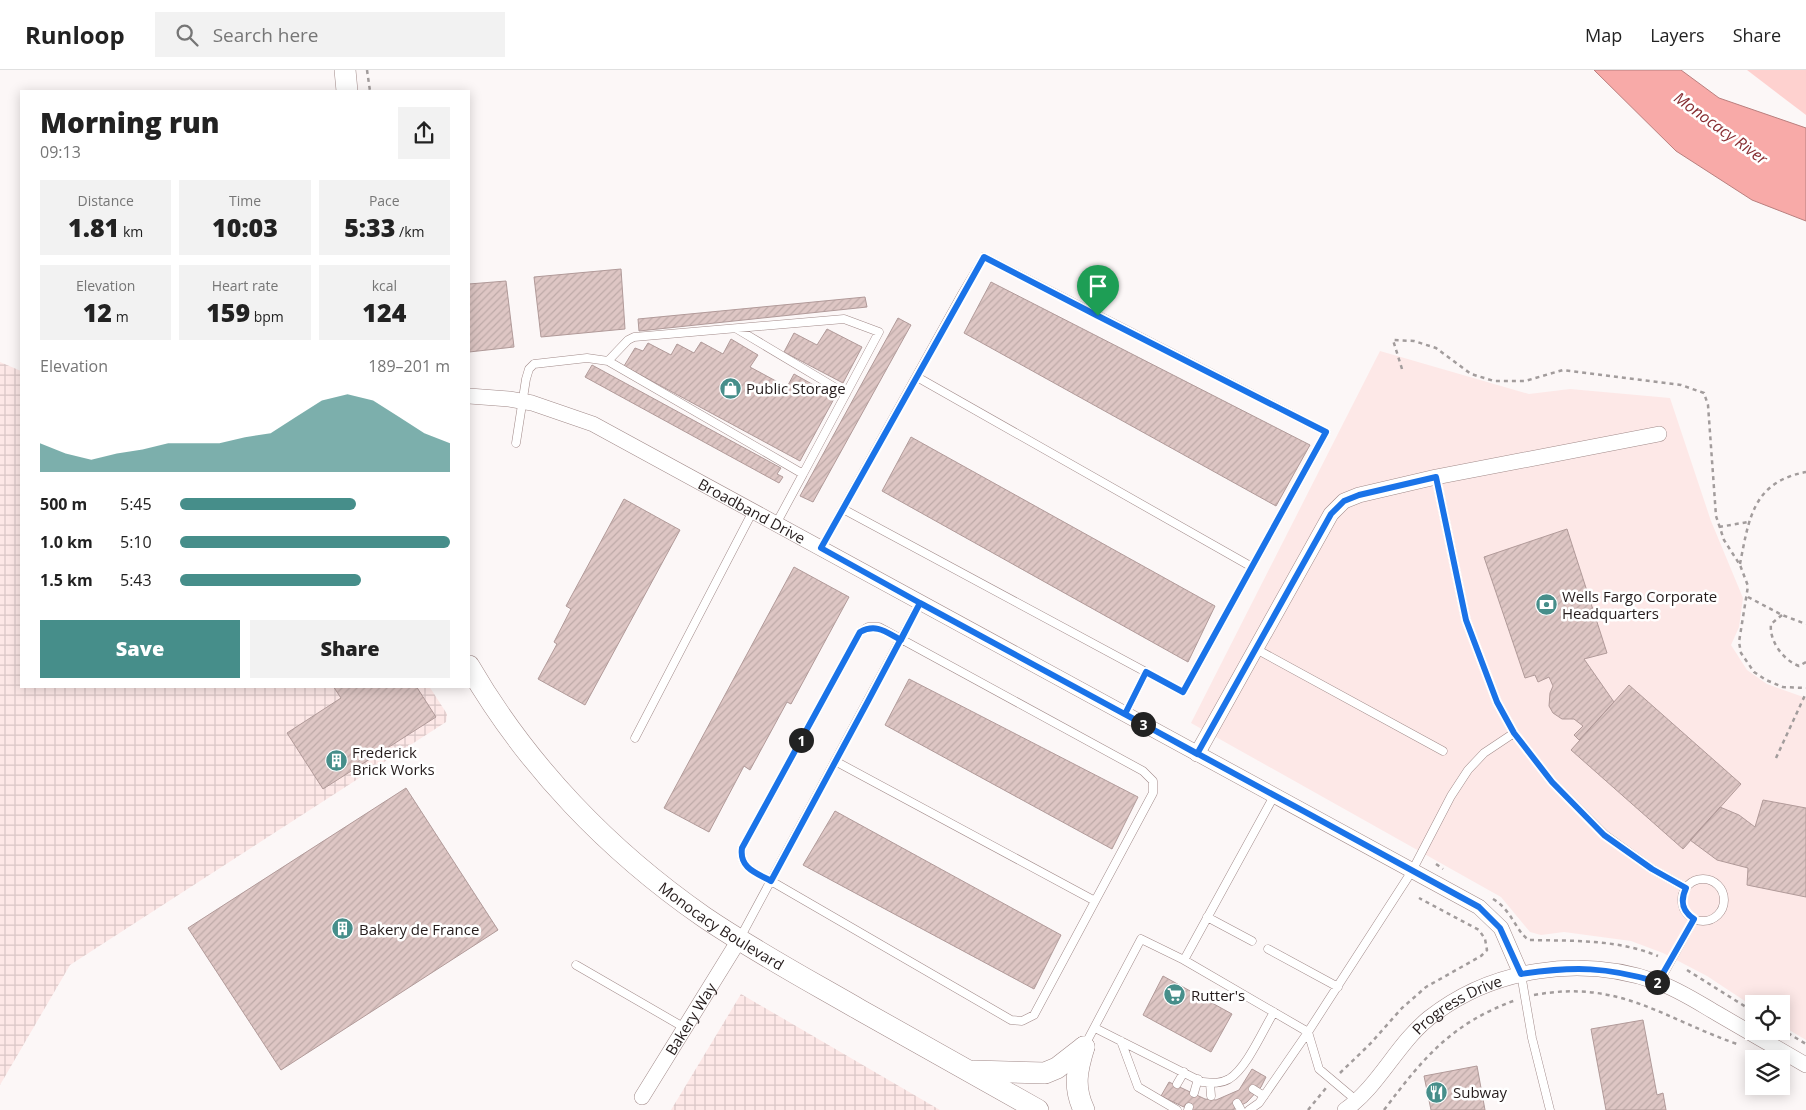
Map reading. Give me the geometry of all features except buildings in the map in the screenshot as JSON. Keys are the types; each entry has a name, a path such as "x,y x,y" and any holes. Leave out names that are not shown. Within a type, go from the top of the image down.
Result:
{"main road":[{"path":"345,70 347,90"},
{"name":"Monocacy Boulevard","path":"470,668 513,734 580,814 662,886 739,940 1038,1110"},
{"path":"968,1071 1045,1073 1057,1068 1084,1047"},
{"path":"1084,1047 1076,1082 1079,1099 1084,1110"}],"street":[{"name":"Broadband Drive","path":"470,396 522,401 558,411 593,424 1479,907 1500,928 1521,974"},
{"path":"1197,754 1331,514 1344,501 1359,495 1436,477 1658,434"},
{"name":"Bakery Way","path":"642,1097 739,940"},
{"name":"Progress Drive","path":"1345,1110 1356,1106 1402,1045 1427,1020 1455,999 1485,984 1521,974 1581,968 1624,972 1658,982 1696,1001 1806,1065"}],"lane":[{"path":"821,548 984,257 1326,432 1183,692 843,509"},
{"path":"608,362 628,340 634,337 844,319 879,332 776,524"},
{"path":"737,329 846,394"},
{"path":"516,443 529,369 534,364 587,358 608,362 803,474"},
{"path":"917,377 1252,567"},
{"path":"1436,477 1466,620 1497,702 1514,733 1552,782 1604,835 1652,869 1686,888"},
{"path":"635,738 752,511"},
{"path":"739,940 920,603"},
{"path":"868,627 879,627 1143,771 1154,781 1154,793 1034,1015 1022,1021 1011,1020 771,881 745,866 741,857 742,848 860,632 868,627"},
{"path":"1256,649 1443,751"},
{"path":"1125,714 1146,672"},
{"path":"1249,1110 1264,1096 1338,987 1412,871 1451,796 1468,770 1484,753 1514,733"},
{"path":"836,761 1095,902"},
{"path":"1184,960 1274,796"},
{"path":"1706,880 1720,888 1723,894 1723,908 1714,918 1701,921 1694,919 1684,909 1682,902 1686,888 1692,882 1706,880"},
{"path":"1208,917 1252,941"},
{"path":"1658,982 1694,919"},
{"path":"1084,1047 1141,939 1184,960 1308,1032 1319,1069 1356,1106"},
{"path":"1268,949 1338,987"},
{"path":"576,965 685,1028"},
{"path":"1521,974 1532,1038 1550,1110"},
{"path":"1095,1028 1198,1079 1210,1083 1225,1081 1235,1074 1274,1012"},
{"path":"1121,1041 1138,1087 1169,1100 1177,1110"},
{"path":"1177,1084 1184,1072"},
{"path":"1235,1074 1241,1081"},
{"path":"1194,1093 1198,1079"},
{"path":"1225,1081 1229,1090"},
{"path":"1210,1083 1211,1096"},
{"path":"1253,1089 1264,1096"}],"path":[{"path":"366,70 370,90"},
{"path":"1402,369 1394,340 1414,341 1436,348 1471,374 1494,381 1526,381 1563,370 1695,388 1704,393 1708,405 1716,516 1724,540 1740,566 1748,586 1748,597 1739,642 1741,653 1754,672 1783,687 1806,688"},
{"path":"1740,566 1748,522 1764,492 1775,482 1806,472"},
{"path":"1719,527 1748,522"},
{"path":"1748,597 1806,625"},
{"path":"1782,615 1771,624 1772,638 1791,663 1799,666 1806,662"},
{"path":"1776,758 1806,693"},
{"path":"1436,864 1450,873"},
{"path":"1490,897 1509,912 1524,937 1529,940 1584,940 1638,948 1658,956"},
{"path":"1308,1110 1408,1002 1426,987 1481,956 1487,950 1485,939 1479,930 1420,898"},
{"path":"1687,970 1745,1006"},
{"path":"1384,1110 1414,1069 1440,1042 1487,1010 1526,996 1552,992 1589,991 1620,996 1650,1006 1708,1034 1745,1047"},
{"path":"1790,1034 1806,1044"}],"shaded area":[{"path":"1747,70 1806,70 1806,115"},
{"path":"1380,351 1529,394 1570,389 1670,398 1711,521 1743,598 1739,627 1731,645 1747,670 1767,684 1806,698 1806,1040 1790,1030 1790,995 1745,995 1745,1001 1707,976 1663,953 1631,941 1564,932 1541,935 1530,932 1501,897 1191,723"},
{"path":"0,362 20,371 20,688 430,688 447,714 446,722 70,965 0,1085"},
{"path":"741,994 940,1110 671,1110"}],"water":[{"name":"Monocacy River","path":"1594,70 1681,70 1719,98 1806,128 1806,221 1752,200 1676,151"}],"place":[{"name":"Public Storage","path":"730,388"},
{"name":"Wells Fargo Corporate Headquarters","path":"1546,605"},
{"name":"Frederick Brick Works","path":"336,761"},
{"name":"Bakery de France","path":"343,929"},
{"name":"Rutter's","path":"1175,995"},
{"name":"Subway","path":"1437,1092"}],"route":[{"path":"1098,316 984,257 821,548 920,603 901,640 771,881 745,866 741,857 742,848 860,632 868,627 879,627 901,640 920,603 1197,754 1479,907 1500,928 1521,974 1556,969 1603,969 1624,972 1658,982 1694,919 1688,915 1682,902 1686,888 1652,869 1604,835 1552,782 1514,733 1497,702 1466,620 1436,477 1359,495 1344,501 1331,514 1197,754 1125,714 1146,672 1183,692 1326,432 1098,316"}]}
